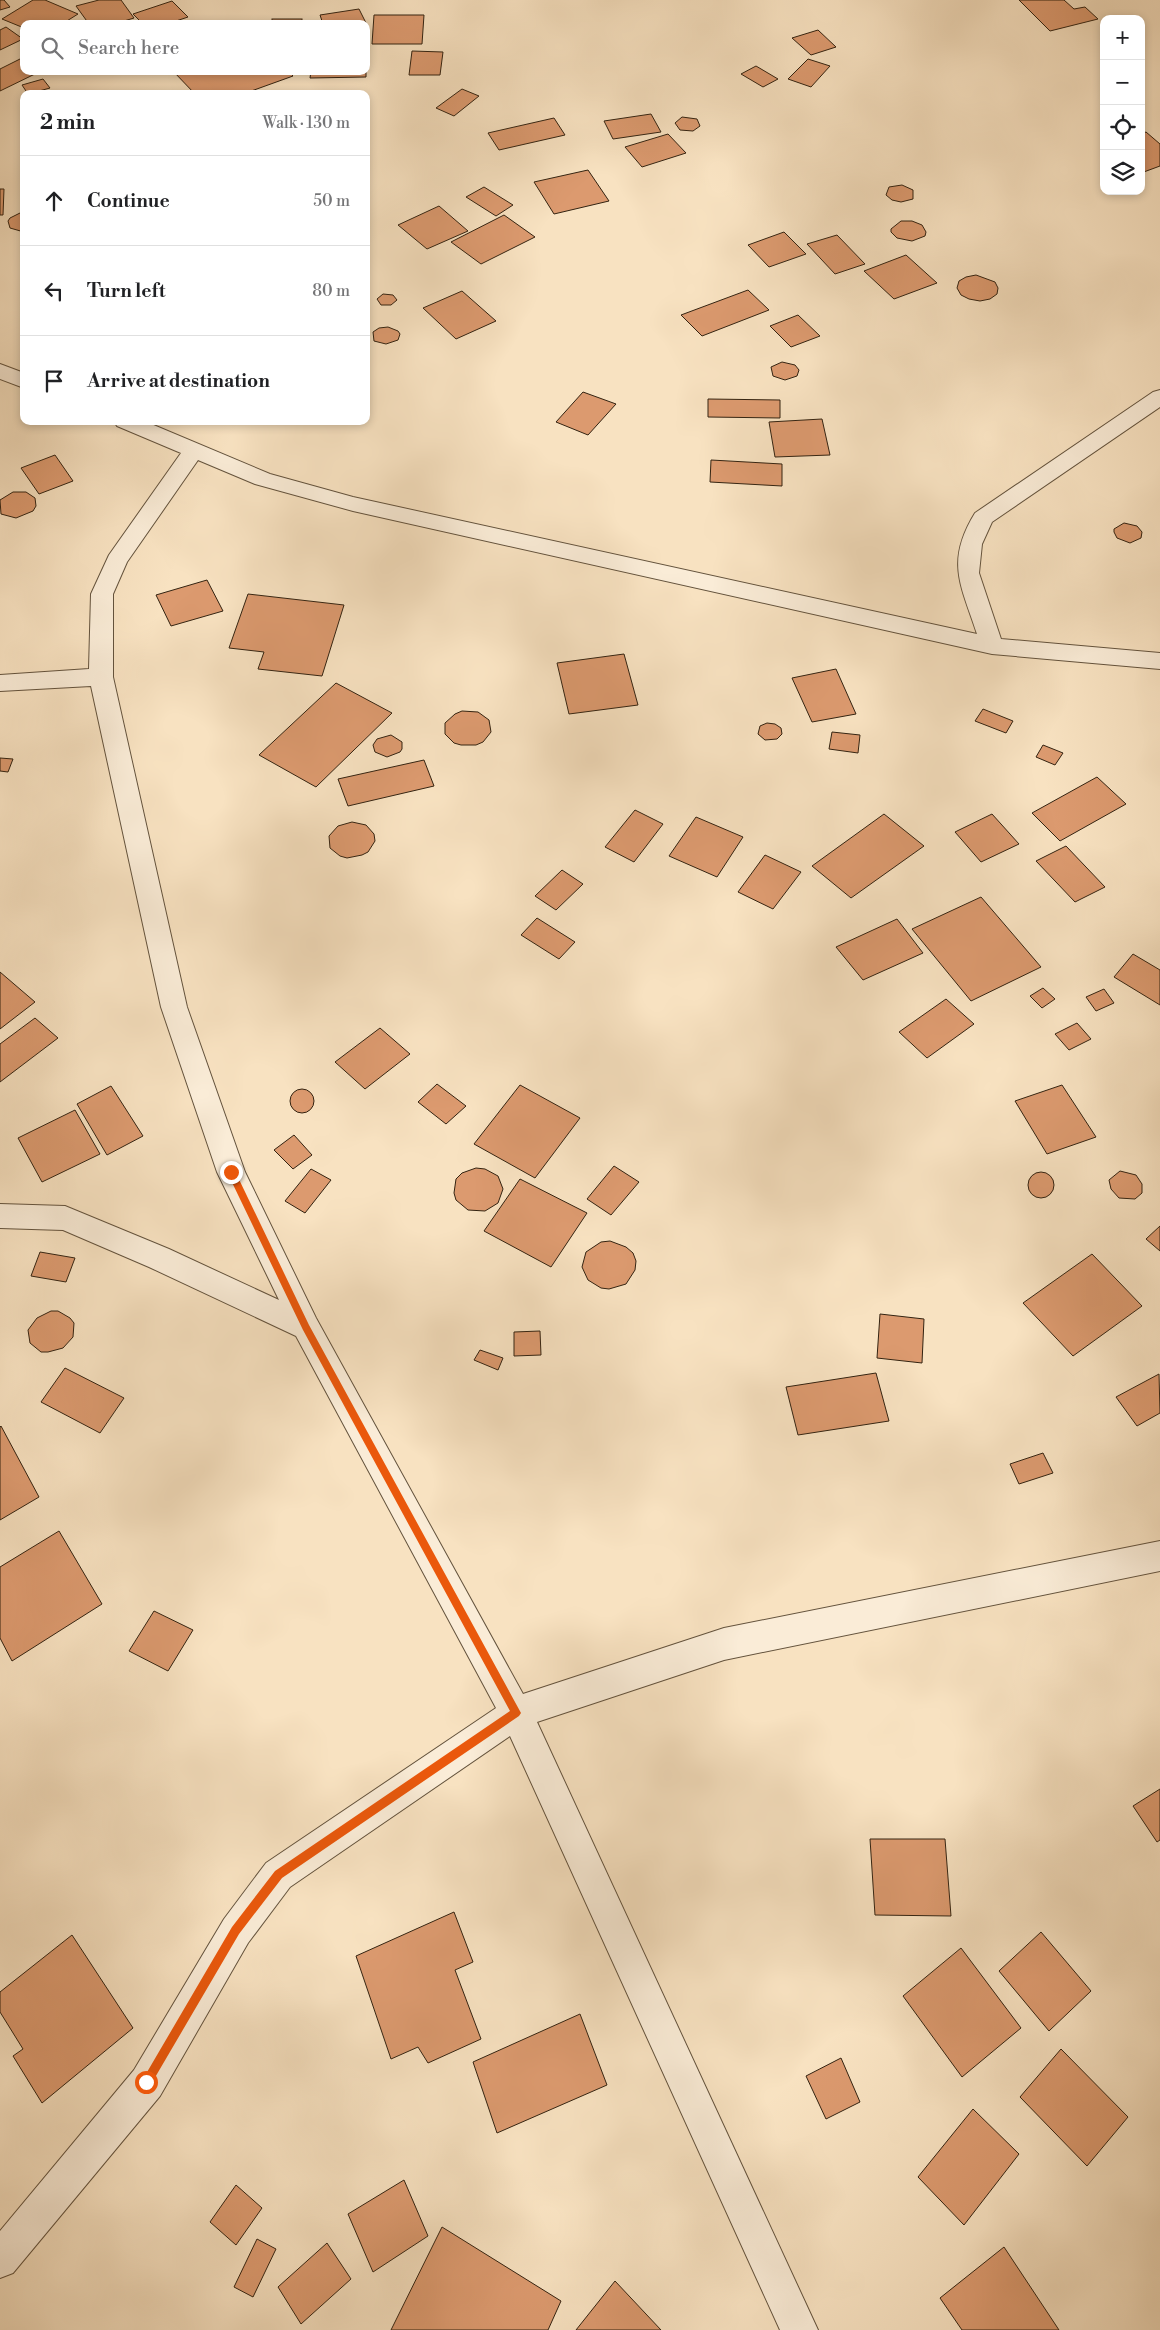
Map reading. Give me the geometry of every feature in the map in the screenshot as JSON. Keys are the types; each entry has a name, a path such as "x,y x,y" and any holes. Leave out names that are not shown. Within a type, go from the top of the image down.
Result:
{"street":[{"path":"0,371 20,378"},
{"path":"992,646 968,573 971,544 983,518 1160,397"},
{"path":"134,425 263,478 353,504 992,646 1086,656 1160,661"},
{"path":"194,450 116,560 102,594 101,677 174,1007 231,1172 306,1328 516,1713 799,2330"},
{"path":"0,683 101,677"},
{"path":"0,1216 65,1218 160,1258 306,1328"},
{"path":"0,2260 146,2082 236,1931 278,1875 516,1713 724,1644 1160,1556"}],"building":[{"path":"0,0 4,0 10,7 0,10"},
{"path":"33,0 45,0 78,14 68,20 20,20 20,26 2,19"},
{"path":"99,0 121,0 134,18 127,20 86,20 76,6"},
{"path":"1019,0 1064,0 1074,9 1085,7 1098,19 1050,31"},
{"path":"172,1 188,17 179,20 139,20 133,14"},
{"path":"359,9 364,20 322,20 320,15"},
{"path":"374,15 424,15 422,44 372,44"},
{"path":"272,19 302,19 302,20"},
{"path":"6,27 20,37 20,40 0,50 0,30"},
{"path":"818,30 836,47 811,55 792,38"},
{"path":"412,51 443,52 440,75 409,75"},
{"path":"20,59 20,75 33,75 0,91 0,69"},
{"path":"808,59 830,66 811,87 788,79"},
{"path":"756,66 778,79 763,87 741,74"},
{"path":"177,75 293,76 254,90 191,90"},
{"path":"310,75 366,75 366,77 310,78"},
{"path":"43,79 50,88 25,90 22,85"},
{"path":"462,89 479,96 454,116 436,108"},
{"path":"651,114 661,132 613,139 604,121"},
{"path":"682,117 697,119 700,126 693,131 680,130 675,123"},
{"path":"554,118 565,135 499,150 488,133"},
{"path":"1145,132 1160,144 1160,166 1145,172 1145,150"},
{"path":"668,134 686,153 642,167 625,147"},
{"path":"588,170 609,201 554,214 534,182"},
{"path":"902,185 913,190 913,199 901,202 892,200 886,195 889,187"},
{"path":"484,187 513,205 496,216 466,197"},
{"path":"0,189 4,189 3,215 0,215"},
{"path":"439,206 468,231 427,249 398,225"},
{"path":"20,213 20,231 10,228 8,221"},
{"path":"504,215 535,237 481,264 451,242"},
{"path":"901,221 912,221 922,225 926,232 925,236 912,241 897,238 891,232 891,229"},
{"path":"784,232 806,254 769,267 748,245"},
{"path":"837,235 865,264 835,274 807,244"},
{"path":"906,255 937,283 894,299 864,271"},
{"path":"976,275 995,282 998,288 997,294 990,299 980,301 961,295 957,288 959,281"},
{"path":"748,290 769,310 702,336 681,315"},
{"path":"462,291 496,321 456,339 423,308"},
{"path":"383,294 393,295 397,300 391,305 381,305 377,299"},
{"path":"798,315 820,336 791,347 770,326"},
{"path":"388,327 398,331 400,334 398,340 386,344 374,341 373,332 379,328"},
{"path":"782,362 795,365 799,370 797,376 785,380 773,376 771,367"},
{"path":"583,392 616,404 588,435 556,422"},
{"path":"708,399 780,400 780,418 708,417"},
{"path":"822,419 830,455 775,457 769,422"},
{"path":"55,455 73,481 39,494 21,468"},
{"path":"711,460 782,464 782,486 710,482"},
{"path":"13,492 26,492 35,498 36,506 33,511 16,518 1,514 0,500"},
{"path":"1124,523 1137,526 1142,532 1141,538 1130,543 1117,538 1114,529"},
{"path":"207,580 223,611 171,626 156,595"},
{"path":"248,594 344,605 322,676 258,669 264,652 229,648"},
{"path":"624,654 638,705 569,714 557,663"},
{"path":"836,669 856,714 812,722 792,678"},
{"path":"336,683 392,713 316,787 259,755"},
{"path":"983,709 1013,721 1006,733 975,721"},
{"path":"462,711 478,712 489,720 491,732 483,742 476,745 461,745 454,743 445,734 445,723 455,714"},
{"path":"767,723 775,724 781,728 782,734 777,739 765,740 758,734 760,726"},
{"path":"832,732 860,735 858,753 829,749"},
{"path":"391,735 402,742 400,752 387,757 375,752 373,745 377,739"},
{"path":"1043,745 1063,753 1055,765 1036,757"},
{"path":"0,758 13,759 8,772 0,771"},
{"path":"424,760 434,786 348,806 338,779"},
{"path":"1097,777 1126,804 1060,841 1032,813"},
{"path":"635,810 663,824 634,862 605,847"},
{"path":"884,814 924,846 851,898 812,866"},
{"path":"992,814 1019,844 981,862 955,832"},
{"path":"696,817 743,837 717,877 669,856"},
{"path":"352,822 366,825 374,834 375,841 368,852 347,858 340,856 330,848 329,836 338,826"},
{"path":"1066,846 1105,887 1075,902 1036,861"},
{"path":"765,855 801,872 773,909 738,892"},
{"path":"562,870 583,884 556,910 535,896"},
{"path":"981,897 1041,967 971,1001 912,929"},
{"path":"537,918 575,942 559,959 521,935"},
{"path":"897,919 923,953 863,980 836,947"},
{"path":"1133,954 1160,970 1160,1005 1114,977"},
{"path":"0,972 35,1002 0,1029"},
{"path":"1043,988 1055,999 1042,1008 1030,996"},
{"path":"1104,989 1114,1003 1096,1011 1086,997"},
{"path":"946,999 974,1024 927,1058 899,1032"},
{"path":"35,1018 58,1038 0,1082 0,1044"},
{"path":"1077,1023 1091,1039 1069,1050 1055,1034"},
{"path":"380,1028 410,1054 365,1089 335,1062"},
{"path":"437,1084 466,1106 446,1124 418,1102"},
{"path":"520,1085 580,1118 535,1178 474,1144"},
{"path":"1062,1085 1096,1137 1047,1154 1015,1101"},
{"path":"111,1086 143,1136 107,1155 77,1104"},
{"path":"297,1089 307,1089 314,1096 314,1106 307,1113 297,1113 290,1106 290,1096"},
{"path":"75,1110 100,1154 42,1182 18,1138"},
{"path":"294,1135 312,1155 293,1169 274,1150"},
{"path":"614,1166 639,1182 611,1215 587,1199"},
{"path":"476,1168 485,1169 498,1176 503,1189 498,1203 485,1211 468,1210 456,1200 454,1193 456,1179 462,1173"},
{"path":"311,1169 331,1180 305,1213 285,1201"},
{"path":"1120,1171 1136,1175 1142,1184 1142,1193 1135,1199 1119,1198 1111,1189 1109,1180"},
{"path":"1041,1172 1050,1176 1054,1185 1050,1194 1041,1198 1032,1194 1028,1185 1032,1176"},
{"path":"520,1179 587,1213 551,1267 484,1231"},
{"path":"1160,1226 1160,1251 1146,1239"},
{"path":"610,1241 626,1247 633,1253 636,1261 635,1270 626,1284 609,1289 601,1288 588,1280 582,1267 586,1252 601,1242"},
{"path":"40,1252 75,1258 66,1282 31,1276"},
{"path":"1092,1254 1142,1306 1073,1356 1023,1303"},
{"path":"51,1311 58,1311 70,1318 74,1323 73,1337 63,1348 41,1352 30,1343 28,1330 37,1318"},
{"path":"880,1314 924,1319 922,1363 877,1358"},
{"path":"540,1331 541,1355 514,1356 514,1332"},
{"path":"480,1350 503,1358 498,1370 474,1360"},
{"path":"65,1368 124,1398 100,1433 41,1402"},
{"path":"876,1373 889,1421 798,1435 786,1387"},
{"path":"1159,1374 1160,1413 1137,1426 1116,1397"},
{"path":"0,1427 39,1497 0,1520"},
{"path":"1043,1453 1053,1473 1019,1484 1010,1464"},
{"path":"59,1531 102,1604 12,1661 0,1638 0,1567"},
{"path":"154,1611 193,1630 168,1671 129,1651"},
{"path":"1160,1789 1160,1840 1157,1842 1133,1806"},
{"path":"870,1839 945,1839 951,1916 875,1915"},
{"path":"454,1912 473,1962 455,1970 481,2039 428,2063 418,2047 391,2059 356,1956"},
{"path":"1041,1932 1091,1991 1049,2031 999,1971"},
{"path":"72,1935 133,2028 42,2103 13,2056 23,2049 0,2012 0,1992"},
{"path":"961,1948 1021,2028 962,2077 903,1996"},
{"path":"580,2014 607,2085 497,2133 473,2062"},
{"path":"1061,2049 1128,2117 1087,2166 1020,2097"},
{"path":"841,2058 860,2102 826,2119 806,2076"},
{"path":"973,2109 1019,2154 964,2225 918,2177"},
{"path":"404,2180 428,2236 373,2272 348,2214"},
{"path":"236,2185 262,2208 236,2245 210,2222"},
{"path":"442,2227 561,2301 548,2330 391,2330"},
{"path":"257,2239 276,2249 253,2297 234,2287"},
{"path":"327,2243 351,2279 301,2324 278,2287"},
{"path":"1004,2247 1059,2330 962,2330 940,2298"},
{"path":"615,2281 661,2330 576,2330"}],"route":[{"path":"146,2082 236,1931 278,1875 516,1713 306,1328 231,1172"}]}
